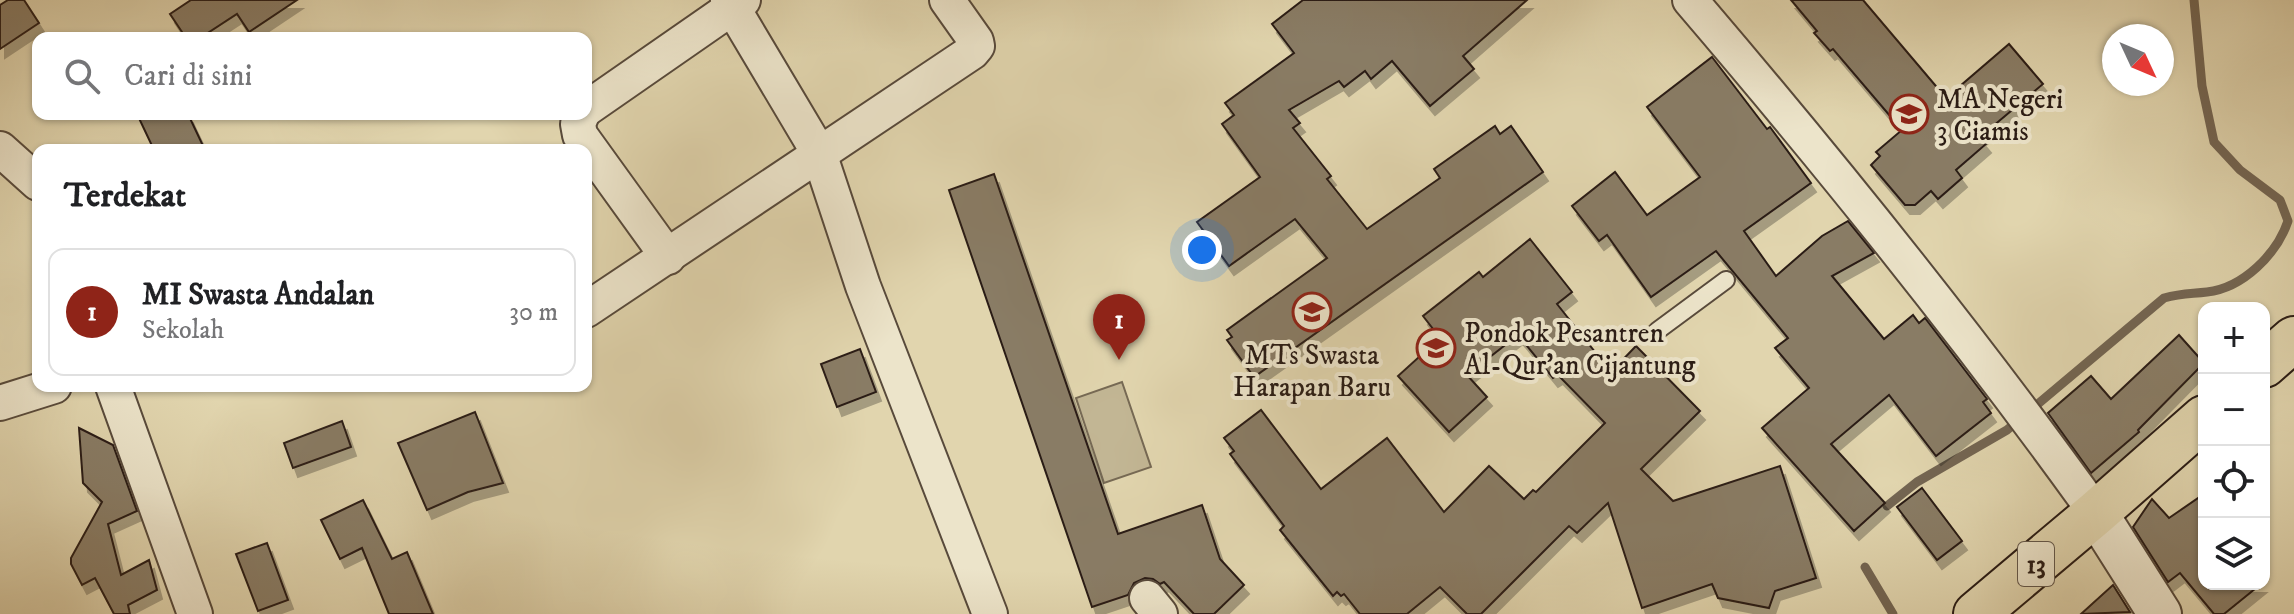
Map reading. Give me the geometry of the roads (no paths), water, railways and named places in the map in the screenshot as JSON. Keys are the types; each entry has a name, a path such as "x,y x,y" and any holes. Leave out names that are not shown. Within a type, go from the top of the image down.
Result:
{"highway":[{"path":"2270,360 2294,339"},
{"name":"13","path":"1976,614 2198,423"}],"street":[{"path":"592,306 975,49 976,41 947,0"},
{"path":"1690,0 1825,158 2014,399 2096,513 2160,614"},
{"path":"592,105 734,2 819,153 863,286 990,614"},
{"path":"580,120 580,135 586,144"},
{"path":"0,149 32,178"},
{"path":"592,152 668,257"},
{"path":"0,403 35,392"},
{"path":"115,392 195,614"}],"lane":[{"path":"1657,331 1726,280"}],"waterway":[{"path":"1887,506 1917,482 2007,430 2164,298 2207,292 2233,284 2257,267 2276,245 2288,221 2280,200 2240,170 2214,142 2202,86 2194,0"},
{"path":"1865,567 1893,614"}],"place":[{"name":"MA Negeri 3 Ciamis","path":"1909,114"},
{"name":"MTs Swasta Harapan Baru","path":"1312,312"},
{"name":"Pondok Pesantren Al-Qur'an Cijantung","path":"1436,348"},
{"name":"MI Swasta Andalan","path":"1119,360"}]}
